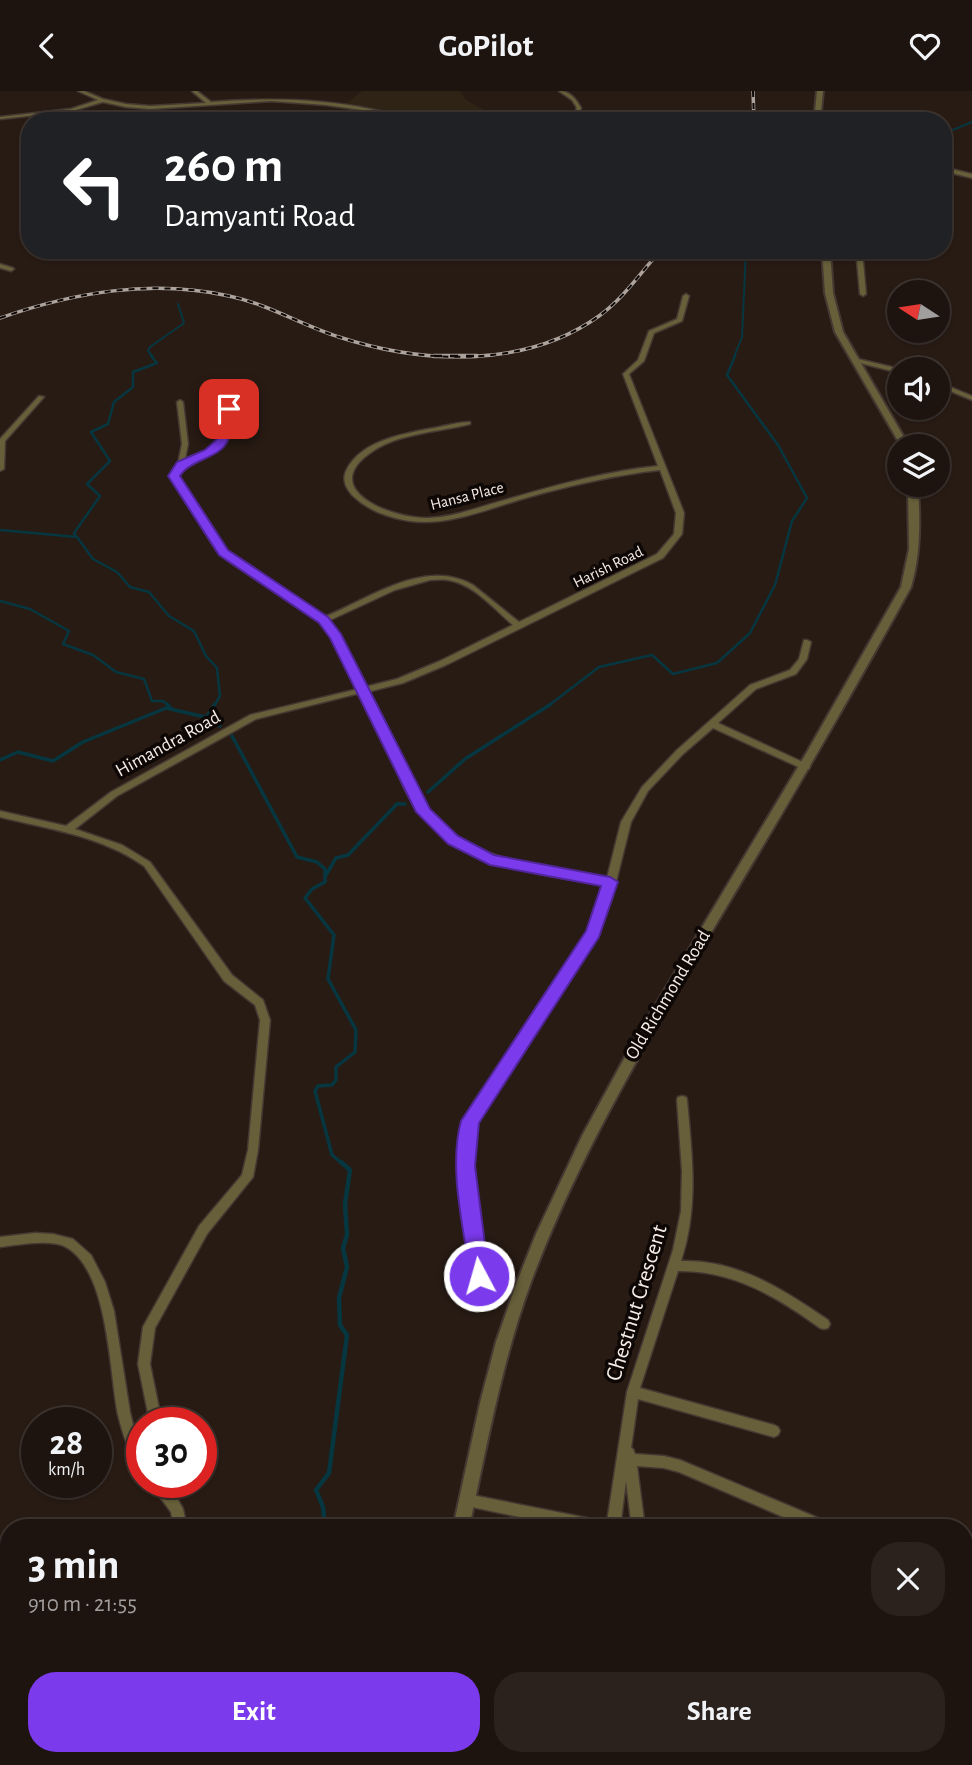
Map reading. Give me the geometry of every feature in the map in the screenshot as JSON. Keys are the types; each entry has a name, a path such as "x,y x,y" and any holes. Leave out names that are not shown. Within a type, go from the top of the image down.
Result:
{"street":[{"path":"80,91 103,100 151,106 276,100 322,103 368,112"},
{"path":"194,91 209,103"},
{"path":"561,91 574,99 579,107 577,112"},
{"path":"818,112 820,91"},
{"path":"54,112 72,110 103,100"},
{"path":"0,118 21,116"},
{"path":"952,171 972,176"},
{"path":"827,259 833,310 854,360 899,434"},
{"path":"860,259 863,294"},
{"path":"0,265 11,269"},
{"name":"Harish Road","path":"362,690 400,681 443,663 651,562 674,541 680,525 680,513 626,374 642,361 651,332 680,320 686,296"},
{"path":"854,360 887,368"},
{"path":"181,464 209,452 223,440 232,384"},
{"path":"950,389 972,398"},
{"path":"0,469 2,441 41,397"},
{"path":"180,403 185,444 181,464 174,476 223,552 323,620 337,637 424,812 453,840 490,859 610,882"},
{"name":"Hansa Place","path":"468,423 403,438 369,450 351,468 349,478 353,492 365,505 385,515 427,520 604,475 663,468"},
{"name":"Old Richmond Road","path":"463,1519 496,1371 524,1282 584,1145 613,1088 806,767 912,571 913,497"},
{"path":"323,620 418,579 439,577 464,582 519,626"},
{"path":"479,1276 466,1166 466,1135 470,1121 593,933 610,882 625,822 645,789 753,687 793,671 803,659 807,642"},
{"name":"Himandra Road","path":"68,830 114,794 253,717 362,690"},
{"path":"712,724 806,767"},
{"path":"0,814 68,830 132,852 153,870 172,904 191,925 228,978 259,1003 263,1010 265,1029 253,1150 247,1177 203,1230 149,1327 144,1364 153,1407"},
{"name":"Chestnut Crescent","path":"615,1519 626,1459 626,1435 633,1392 674,1266 687,1211 688,1171 682,1100"},
{"path":"0,1242 36,1239 68,1242 85,1253 94,1267 110,1321 126,1431"},
{"path":"674,1266 697,1266 757,1282 774,1290 824,1324"},
{"path":"633,1392 774,1431"},
{"path":"626,1459 680,1466 804,1519"},
{"name":"Chestnut Crescent","path":"626,1459 637,1519"},
{"path":"168,1498 178,1519"},
{"path":"467,1500 561,1519"}],"shaded area":[{"path":"362,91 460,91 465,99 487,112 388,112 347,103"}],"waterway":[{"path":"952,130 972,122"},
{"path":"734,357 742,337 746,259"},
{"path":"153,357 148,351 150,347 184,323 178,304"},
{"path":"76,536 74,533 100,496 87,484 110,461 91,432 108,424 114,402 133,387 133,372 157,363 151,356"},
{"path":"549,706 599,667 652,655 673,674 717,663 750,633 775,585 792,521 807,498 778,445 727,375 735,356"},
{"path":"0,530 77,537 93,559 117,572 130,587 149,592 169,616 194,631 206,656 217,668 220,696 214,706"},
{"path":"0,601 30,609 69,631 63,644 93,655 116,672 144,679 152,701 163,701 169,706"},
{"path":"215,704 206,718 220,726"},
{"path":"428,792 465,759 549,706"},
{"path":"0,760 18,752 53,761 83,742 166,708 205,717"},
{"path":"232,736 297,857 317,862 325,869 325,882 312,889 305,898 334,935 328,979 356,1030 355,1052 336,1067 336,1080 332,1085 318,1086 315,1091 332,1155 343,1164"},
{"path":"326,875 336,858 348,855 397,804 405,804"},
{"path":"324,1519 323,1507 316,1490 329,1473 347,1335 340,1325 339,1298 347,1267 343,1248 347,1235 345,1204 350,1170 341,1162"}],"railway":[{"path":"753,91 754,112"},
{"path":"438,356 472,357 506,353 539,345 570,333 608,309 653,259"},
{"path":"0,318 56,301 113,291 200,291 229,296 271,309 311,327 371,346 438,356"},
{"path":"438,356 477,356"}],"route":[{"path":"229,409 223,440 215,449 181,464 174,471 174,476 223,552 310,610 323,620 337,637 398,766 424,812 453,840 490,859 610,882 601,918 593,933 470,1121 465,1149 479,1276"}]}
